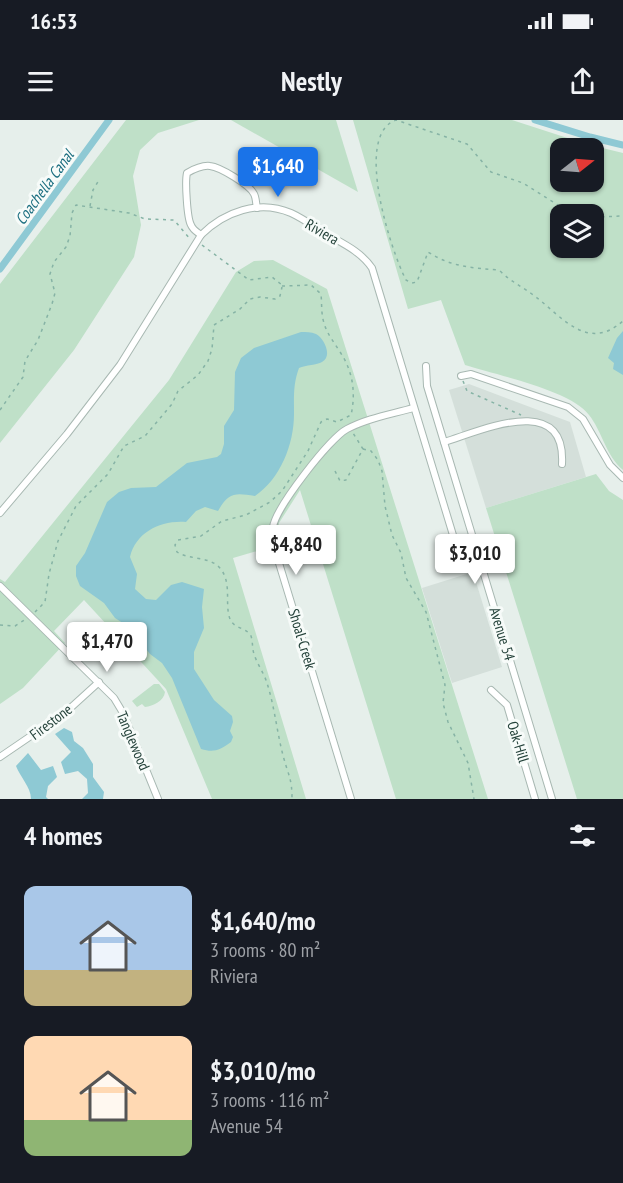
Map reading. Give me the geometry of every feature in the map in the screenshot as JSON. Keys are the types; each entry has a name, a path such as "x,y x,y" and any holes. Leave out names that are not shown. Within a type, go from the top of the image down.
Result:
{"street":[{"path":"201,235 192,228 188,217 189,200 185,181 188,173 196,168 208,166 220,169 249,187 255,194 257,208"},
{"name":"Riviera","path":"0,513 67,434 120,365 201,235 215,221 235,211 257,208 290,213 366,259 372,268 456,545 455,564"},
{"name":"Avenue 54","path":"426,366 427,386 552,799"},
{"path":"461,376 471,374 568,407 584,419 610,465 623,478"},
{"name":"Shoal-Creek","path":"351,799 275,550 273,528 280,509 332,440 347,429 413,408"},
{"path":"444,442 512,421 530,419 553,431 561,444 562,464"},
{"name":"Tanglewood","path":"0,586 114,698 123,714 158,799"},
{"name":"Firestone","path":"0,757 66,712 99,682"},
{"name":"Oak-Hill","path":"491,690 507,705 535,799"}],"path":[{"path":"556,204 523,183 491,172 472,149 454,139 396,120 389,122 380,134 376,165 380,198 386,231 406,280 412,283 417,282 428,252 444,262 464,267 499,270 511,282 533,295 567,324 584,333 608,331 623,321"},
{"path":"0,410 23,377 26,361 38,340 52,304 55,293 50,274 54,262 66,248 70,236 72,213 76,205 90,207 93,190 99,180"},
{"path":"604,217 623,216"},
{"path":"0,625 15,626 45,602 58,541 76,506 108,474 124,446 145,436 172,404 178,391 198,375 208,361 212,349 214,325 240,309 250,299 260,297 275,299 282,292 282,286"},
{"path":"461,376 467,391 530,419"},
{"path":"347,429 353,433 363,449 371,451 380,465 392,535 401,553 406,578 426,612 445,685 443,703 448,722 468,763 474,799"},
{"path":"335,471 340,481 346,480 363,449"}],"shaded area":[{"path":"469,384 570,422 586,477 486,508 449,390"},
{"path":"473,572 502,667 452,683 422,588"}],"green space":[{"path":"126,120 199,120 158,133 140,150 133,176 141,225 134,257 74,350 0,443 0,284"},
{"path":"231,120 336,120 358,192"},
{"path":"353,120 512,120 568,138 550,138 550,192 604,192 604,148 623,153 623,470 612,458 589,415 580,406 550,391 465,365 441,300 408,309"},
{"path":"273,260 327,289 488,799 396,799 300,490 279,523 278,545 233,558 306,799 212,799 166,689 84,600 54,631 65,643 23,688 0,704 0,579 5,582 169,380 236,272 254,261"},
{"path":"596,474 609,491 623,500 623,799 577,799 486,508"},
{"path":"154,684 159,684 165,692 163,698 151,706 145,707 142,704 137,707 132,701"}],"water":[{"path":"623,331 623,375 613,369 614,363 608,358 617,338"},
{"path":"301,332 319,336 326,347 327,356 320,363 299,368 295,385 291,438 284,460 272,480 255,496 242,494 229,497 218,511 205,507 196,511 186,522 168,523 151,529 138,541 130,557 137,574 135,589 146,599 156,600 171,585 182,582 204,589 202,607 204,628 194,652 194,669 214,700 232,716 230,731 233,737 231,742 217,750 201,749 172,678 162,663 150,654 129,627 115,618 104,603 80,586 76,576 76,566 85,553 107,502 119,492 131,488 156,487 187,463 217,457 221,454 224,444 224,426 234,410 235,372 241,358 254,348"},
{"path":"64,728 72,732 74,741 83,748 93,764 93,777 104,792 103,799 82,799 88,793 87,779 78,771 65,774 61,762 71,752 55,734"},
{"path":"28,753 41,770 53,766 57,777 48,786 46,797 48,799 31,799 29,790 16,766"}],"waterway":[{"name":"Coachella Canal","path":"0,269 109,120"},
{"name":"Coachella Canal","path":"535,120 623,145"}]}
